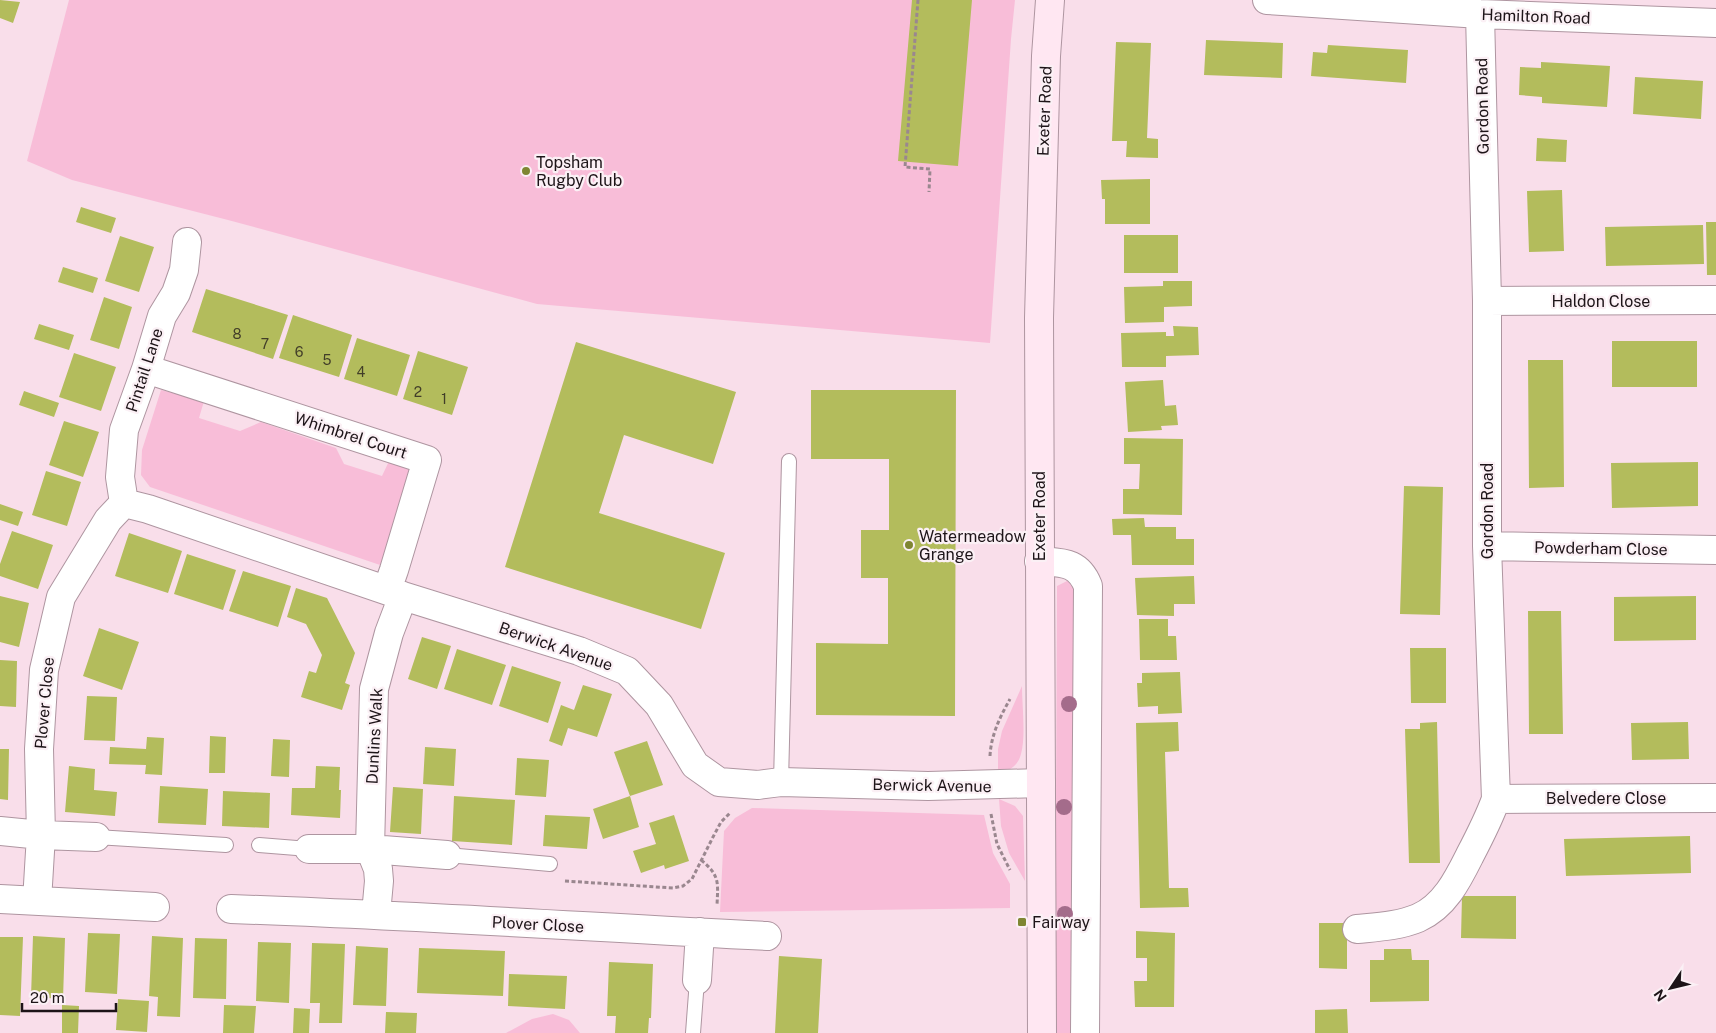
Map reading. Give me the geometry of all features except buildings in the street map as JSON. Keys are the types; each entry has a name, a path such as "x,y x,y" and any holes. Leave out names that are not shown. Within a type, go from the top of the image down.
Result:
{"street":[{"name":"Exeter Road","path":"1042,1033 1039,318 1046,56 1050,0"},
{"name":"Hamilton Road","path":"1267,0 1480,14 1716,23"},
{"name":"Gordon Road","path":"1357,929 1394,925 1418,918 1442,902 1460,878 1496,799 1487,546 1487,301 1480,14"},
{"name":"Pintail Lane","path":"124,504 120,476 124,430 146,369 162,316 176,293 184,270 187,242"},
{"name":"Haldon Close","path":"1487,301 1716,300"},
{"name":"Whimbrel Court","path":"146,369 427,460 394,570 395,593"},
{"name":"Berwick Avenue","path":"124,504 148,509 395,593 579,651 627,671 659,705 695,765 719,782 758,785 781,782 928,786 1042,784"},
{"name":"Plover Close","path":"38,901 41,835 39,749 44,670 62,597 108,520 124,504"},
{"name":"Powderham Close","path":"1487,546 1716,550"},
{"path":"1039,561 1066,563 1072,566 1084,577 1088,586 1085,1033"},
{"name":"Dunlins Walk","path":"370,850 374,689 390,633 395,593"},
{"name":"Belvedere Close","path":"1496,799 1716,798"},
{"path":"0,831 96,837"},
{"path":"309,848 370,850 446,856"},
{"path":"370,850 378,869 379,881 376,914"},
{"path":"0,899 155,907"},
{"name":"Plover Close","path":"231,909 376,914 767,936"},
{"path":"697,980 708,933"}],"lane":[{"path":"781,782 789,461"},
{"path":"96,837 226,845"},
{"path":"259,846 309,848"},
{"path":"446,856 550,864"},
{"path":"693,1033 697,980"}],"path":[{"path":"918,0 905,167 930,169 929,192"},
{"path":"1010,870 997,844 990,807 990,786 991,744 997,722 1012,694"},
{"path":"701,860 710,867 718,878 708,933"}],"shaded area":[{"name":"Topsham Rugby Club","path":"69,0 1015,0 990,343 537,304 228,220 72,180 27,161"},
{"path":"161,390 204,401 199,418 240,431 261,422 336,448 344,464 382,476 391,457 413,464 383,566 150,487 141,475 142,450"},
{"path":"1069,580 1074,587 1071,1033 1055,1033 1057,586"},
{"path":"1022,686 1024,730 1021,754 1018,762 1012,768 998,772 998,749 1002,731"},
{"path":"999,799 1015,806 1023,816 1025,881 1009,853 1001,826"},
{"path":"752,808 984,815 993,853 1010,884 1010,908 720,912 724,831 735,818"},
{"path":"553,1014 569,1020 580,1033 506,1033 532,1019"}],"place":[{"name":"Topsham Rugby Club","path":"526,171"},
{"name":"Watermeadow Grange","path":"909,545"},
{"name":"Fairway","path":"1022,922"}]}
